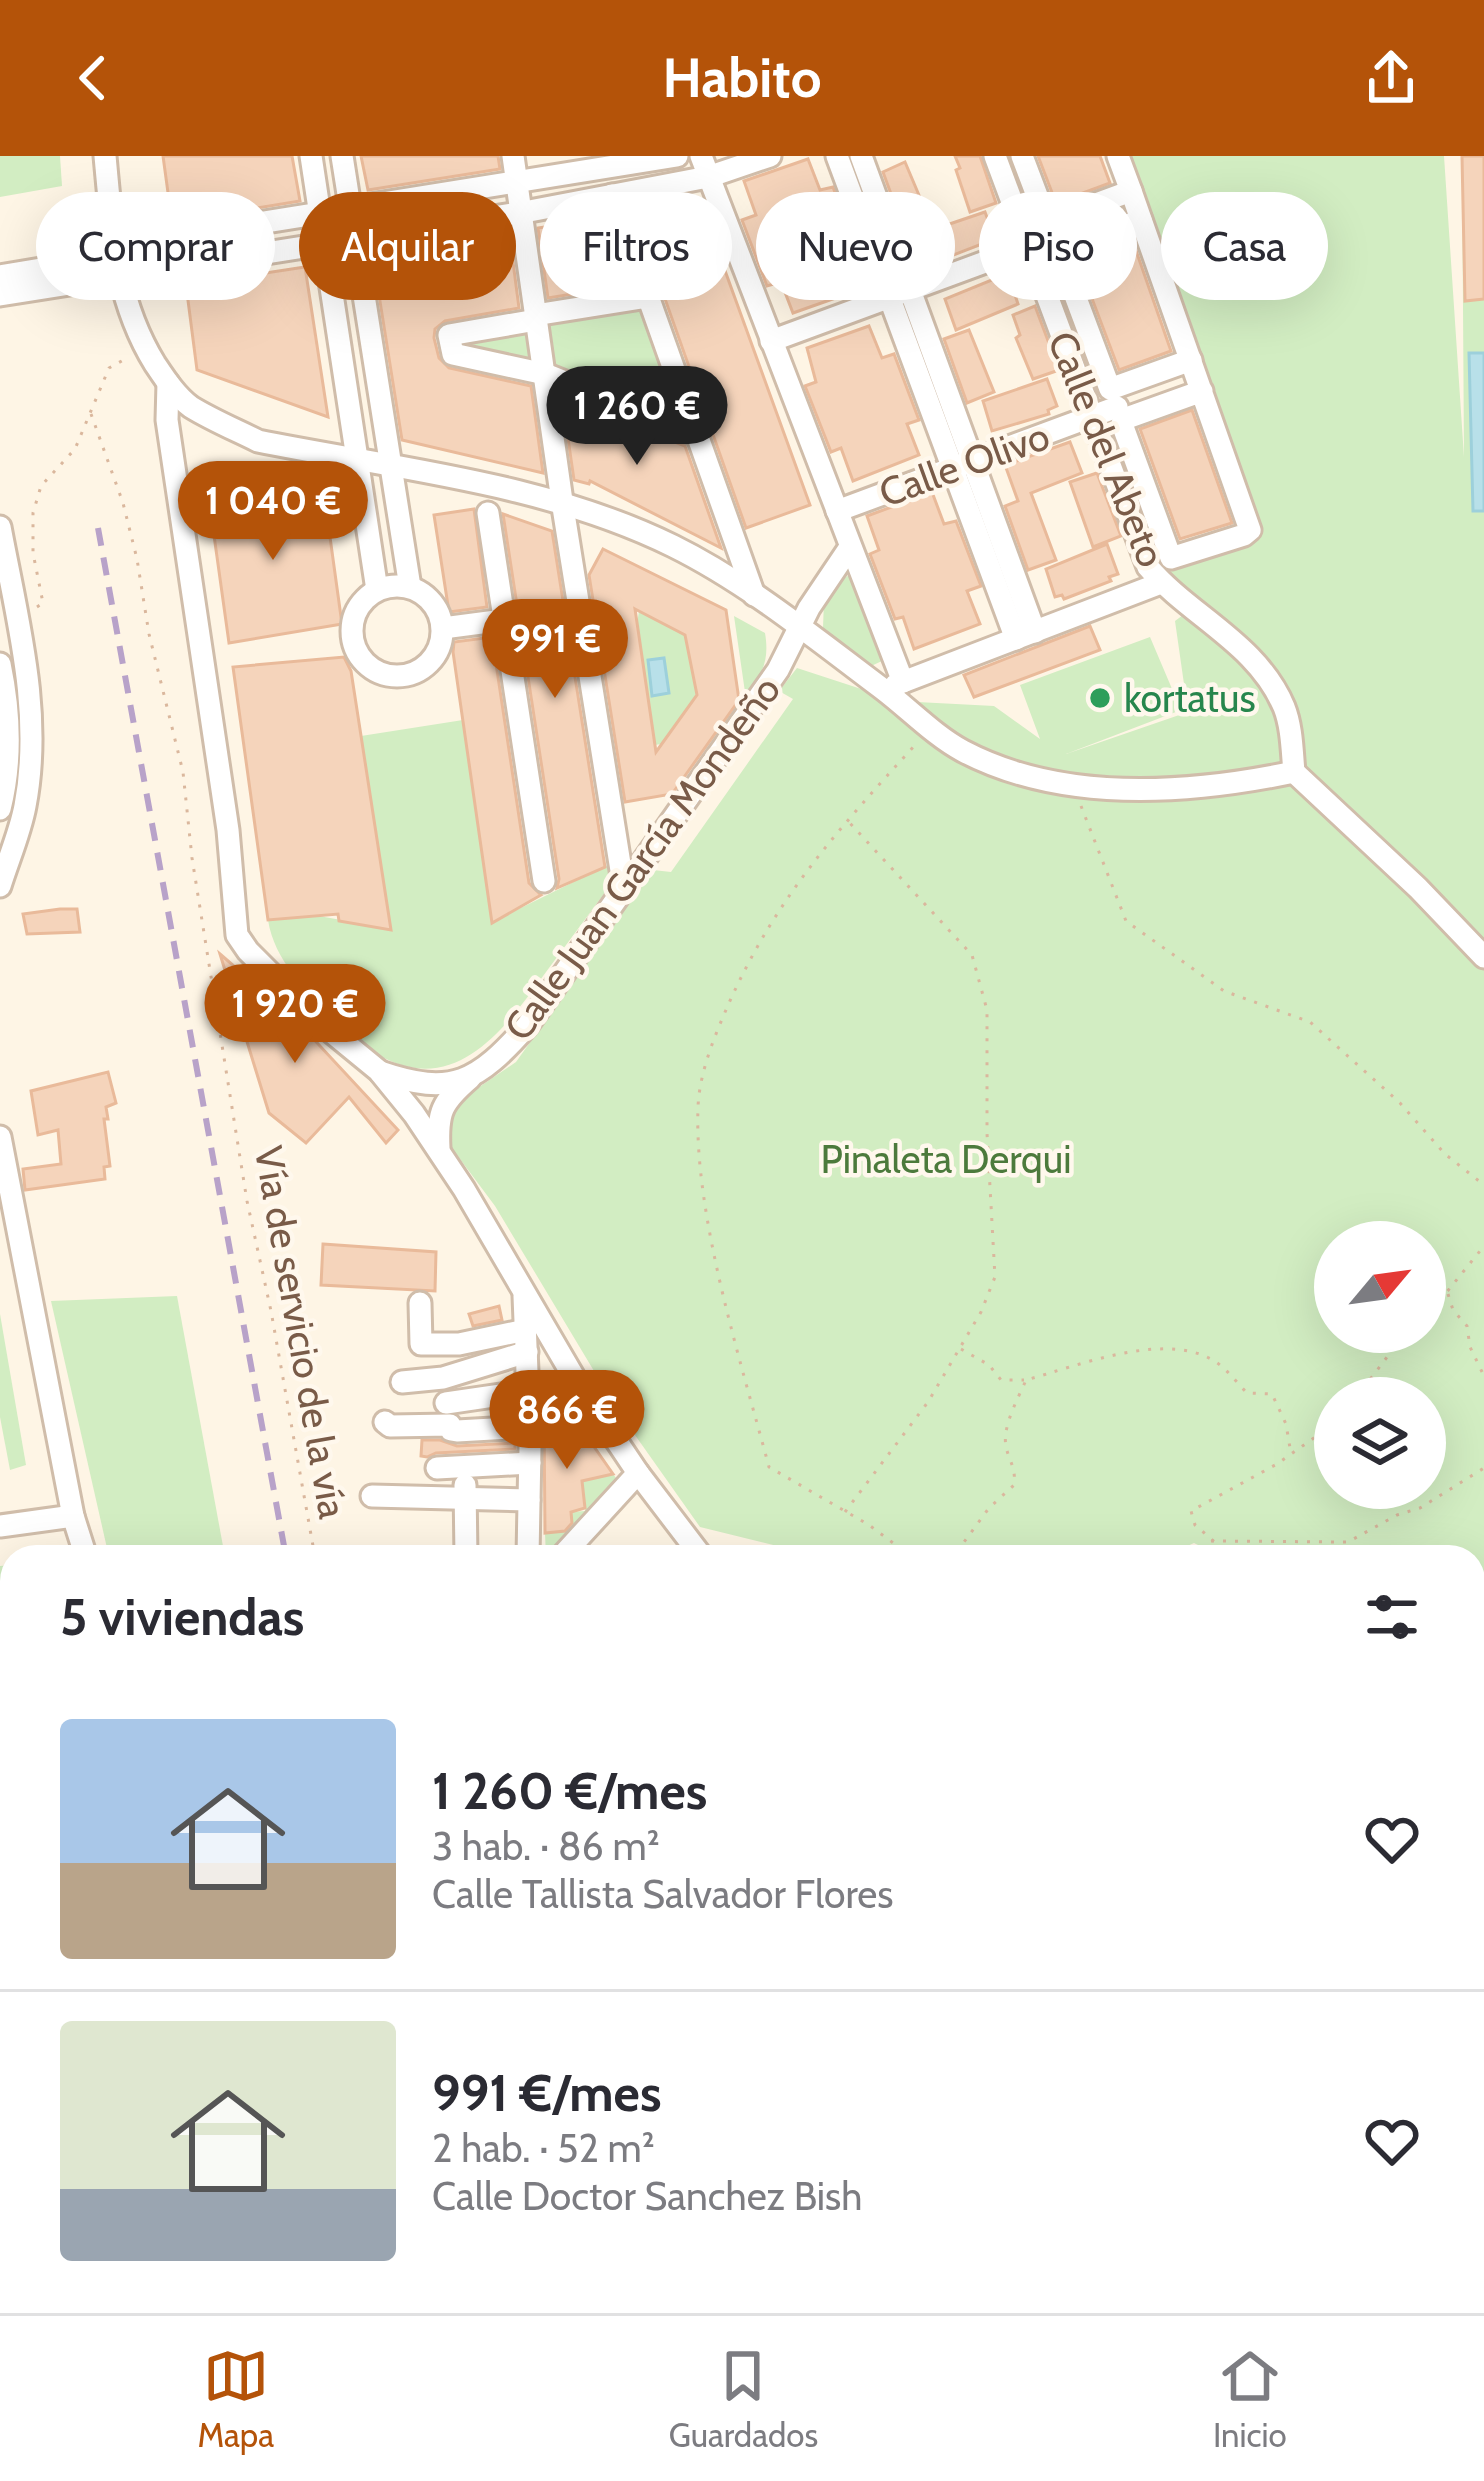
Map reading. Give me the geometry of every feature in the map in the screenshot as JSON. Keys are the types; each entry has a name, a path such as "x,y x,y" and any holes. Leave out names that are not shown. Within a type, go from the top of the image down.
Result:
{"street":[{"path":"105,156 108,192"},
{"path":"311,156 316,192"},
{"path":"343,156 348,192"},
{"path":"513,156 624,889"},
{"path":"460,192 677,156"},
{"path":"622,192 705,166 770,156"},
{"path":"837,156 853,192"},
{"path":"861,156 871,192"},
{"name":"Calle del Abeto","path":"994,156 1007,192"},
{"path":"1022,156 1036,192"},
{"path":"1076,300 1171,559 1244,535 1250,530 1118,156"},
{"path":"705,166 837,511 893,686"},
{"path":"516,213 540,209"},
{"path":"1137,221 1141,220"},
{"path":"0,276 36,270"},
{"path":"0,295 36,289"},
{"path":"126,300 146,348 187,404 258,440 562,501 674,546 893,686 960,749 1034,778 1072,784 1204,787 1294,772 1484,957"},
{"path":"332,300 377,590"},
{"path":"365,300 410,587"},
{"path":"632,300 449,335 453,355 545,374 697,434"},
{"path":"649,300 754,596"},
{"path":"771,341 878,300"},
{"path":"902,300 1026,635"},
{"name":"Calle del Abeto","path":"1048,300 1148,567 1251,657 1283,706 1294,772"},
{"path":"1116,407 1191,360"},
{"path":"168,383 167,420 228,830 237,935 305,1008 379,1071 414,1114 464,1189 575,1378 693,1545"},
{"path":"1116,407 1124,419 1202,391"},
{"name":"Calle Olivo","path":"837,511 1116,407"},
{"path":"488,513 544,880"},
{"path":"0,527 31,699 32,758 25,808 0,886"},
{"name":"Calle Juan García Mondeño","path":"422,1086 472,1076 527,1026 778,670 850,547"},
{"path":"893,686 1161,583"},
{"path":"410,587 433,603 442,628 435,657 424,668 395,676 380,673 358,653 352,638 357,610 377,590 410,587"},
{"path":"442,628 504,620"},
{"path":"0,664 8,701 8,756 0,809"},
{"path":"379,1071 422,1086 414,1114"},
{"path":"439,1155 437,1117 472,1076"},
{"path":"414,1114 445,1105"},
{"path":"0,1137 4,1191 82,1545"},
{"path":"524,1290 528,1545"},
{"path":"420,1303 421,1344 526,1341"},
{"path":"402,1382 443,1378 526,1341"},
{"path":"446,1403 528,1391"},
{"path":"385,1422 390,1426 450,1425 457,1431 529,1427"},
{"path":"436,1468 530,1463"},
{"path":"464,1466 466,1545"},
{"path":"572,1545 638,1473"},
{"path":"372,1496 529,1500"},
{"path":"0,1526 73,1516"}],"path":[{"path":"17,624 43,603 33,553 33,513 41,486 75,449 109,368 146,348"},
{"name":"Vía de servicio de la vía","path":"91,414 123,502 148,634 183,772 192,858 247,1201 278,1342 312,1545"},
{"path":"896,1545 769,1467 705,1199 698,1106 714,1035 750,956 785,897 920,739"},
{"path":"1072,784 1126,922 1224,991 1310,1022 1400,1103 1444,1154 1484,1185"},
{"path":"844,1513 928,1402 981,1312 995,1277 987,1133 987,1010 972,955 847,820"},
{"path":"1446,1294 1484,1246"},
{"path":"1448,1292 1453,1310 1467,1327 1470,1348 1484,1376"},
{"path":"960,1348 989,1365 1001,1380 1026,1380 1119,1354 1170,1348 1217,1362 1247,1393 1272,1394 1286,1424 1291,1454"},
{"path":"1372,1377 1390,1353"},
{"path":"961,1545 988,1508 1014,1485 1016,1467 1006,1446 1008,1426 1026,1380"},
{"path":"1216,1545 1195,1526 1192,1511 1314,1438"},
{"path":"1211,1541 1348,1542 1420,1508 1484,1468"}],"green space":[{"path":"0,156 60,156 62,186 0,197"},
{"name":"Pinaleta Derqui","path":"1120,156 1444,156 1464,457 1462,156 1484,156 1484,1545 773,1545 700,1527 618,1411 495,1206 448,1143 444,1111 516,1062 653,870 671,872 793,699 779,691 797,668 898,701 994,706 1040,739 1020,685 1150,637 1181,710 1066,754 1188,712 1175,621 1199,603 1160,567 1249,538 1169,300 1328,300 1328,192 1161,192 1161,277 1137,206 1137,192 1132,192"},
{"path":"643,306 687,425 552,370 545,321"},
{"path":"528,327 536,365 459,350 457,341"},
{"path":"847,576 855,579 884,660 867,668 823,628 824,600"},
{"path":"639,611 685,635 697,695 661,744 655,745 637,624"},
{"path":"734,616 765,633 763,668 746,699"},
{"path":"463,720 492,922 608,865 612,883 498,1032 458,1061 436,1068 411,1067 373,1051 306,989 278,951 268,920 319,916 391,929 361,736"},
{"path":"177,1296 223,1545 106,1545 51,1301"},
{"path":"0,1314 26,1465 10,1470 0,1417"},
{"path":"534,1362 576,1421 539,1420"},
{"path":"613,1474 619,1482 563,1545 546,1545 545,1533 572,1530 571,1512 585,1511 582,1481"}],"water":[{"path":"1469,353 1484,353 1484,511 1473,511"},
{"path":"664,658 669,693 652,696 648,660"}],"building":[{"path":"163,156 292,156 299,201 275,205 275,192 168,192"},
{"path":"361,156 498,156 500,169 368,190"},
{"path":"955,156 980,156 992,192 979,192 979,209 970,212 956,170 960,168"},
{"path":"1038,156 1100,156 1110,183 1086,192 1052,192"},
{"path":"1462,156 1484,156 1484,299 1465,301"},
{"path":"808,159 820,190 833,187 835,192 756,192 756,215 744,181"},
{"path":"905,162 918,192 890,192 883,172"},
{"path":"979,214 979,245 955,254 955,222"},
{"path":"756,215 756,257 742,220"},
{"path":"1137,253 1171,351 1119,370 1093,300 1137,300"},
{"path":"299,268 299,300 310,300 328,417 197,370 188,300 275,300 275,272"},
{"path":"516,285 519,308 445,321 435,329 434,338 439,358 449,368 531,386 543,473 402,440 380,300 516,300"},
{"path":"979,285 979,300 1017,300 1018,304 956,330 945,300 955,300 955,295"},
{"path":"732,290 810,505 746,528 665,300 732,300"},
{"path":"788,300 830,300 793,313"},
{"path":"1035,306 1059,370 1033,379 1016,338 1020,335 1013,315"},
{"path":"869,326 882,358 894,354 919,420 907,424 919,455 853,481 841,448 831,452 805,386 816,382 807,348"},
{"path":"969,330 994,392 967,403 944,339"},
{"path":"1047,379 1057,406 1049,414 992,431 983,401"},
{"path":"562,397 685,446 721,548 590,481 574,480"},
{"path":"1192,410 1232,523 1180,539 1140,429"},
{"path":"1070,442 1082,473 1031,493 1056,560 1028,570 1005,506 1018,501 1005,465"},
{"path":"1097,473 1121,536 1093,547 1070,482"},
{"path":"207,485 325,501 342,624 229,643"},
{"path":"932,492 944,524 956,521 981,586 967,591 980,624 914,649 903,617 895,619 870,554 879,550 867,516"},
{"path":"474,509 487,607 449,612 434,515"},
{"path":"503,514 552,531 605,867 557,888 559,879"},
{"path":"1107,544 1118,574 1064,599 1055,597 1046,569"},
{"path":"603,549 726,610 739,700 672,794 625,802 589,575","holes":["635,609 685,635 697,695 656,752"]},
{"path":"1090,626 1100,650 974,697 964,675"},
{"path":"492,637 529,883 541,895 492,923 453,652 454,642"},
{"path":"344,657 351,671 391,930 339,921 338,914 268,920 233,667"},
{"path":"77,909 80,932 27,934 23,914"},
{"path":"220,954 294,1018 398,1130 386,1143 349,1097 306,1143 269,1113"},
{"path":"108,1072 116,1103 106,1107 108,1119 104,1119 110,1166 104,1167 105,1179 25,1190 23,1169 61,1164 58,1130 38,1135 31,1091"},
{"path":"323,1244 436,1252 435,1291 321,1285"},
{"path":"499,1306 502,1320 473,1326 469,1314"},
{"path":"544,1420 576,1421 613,1474 582,1481 585,1508 571,1512 572,1523 565,1531 545,1533"},
{"path":"422,1440 457,1446 515,1443 515,1449 427,1457 421,1456"}],"railway":[{"path":"98,528 284,1545"}],"place":[{"name":"kortatus","path":"1100,698"}]}
